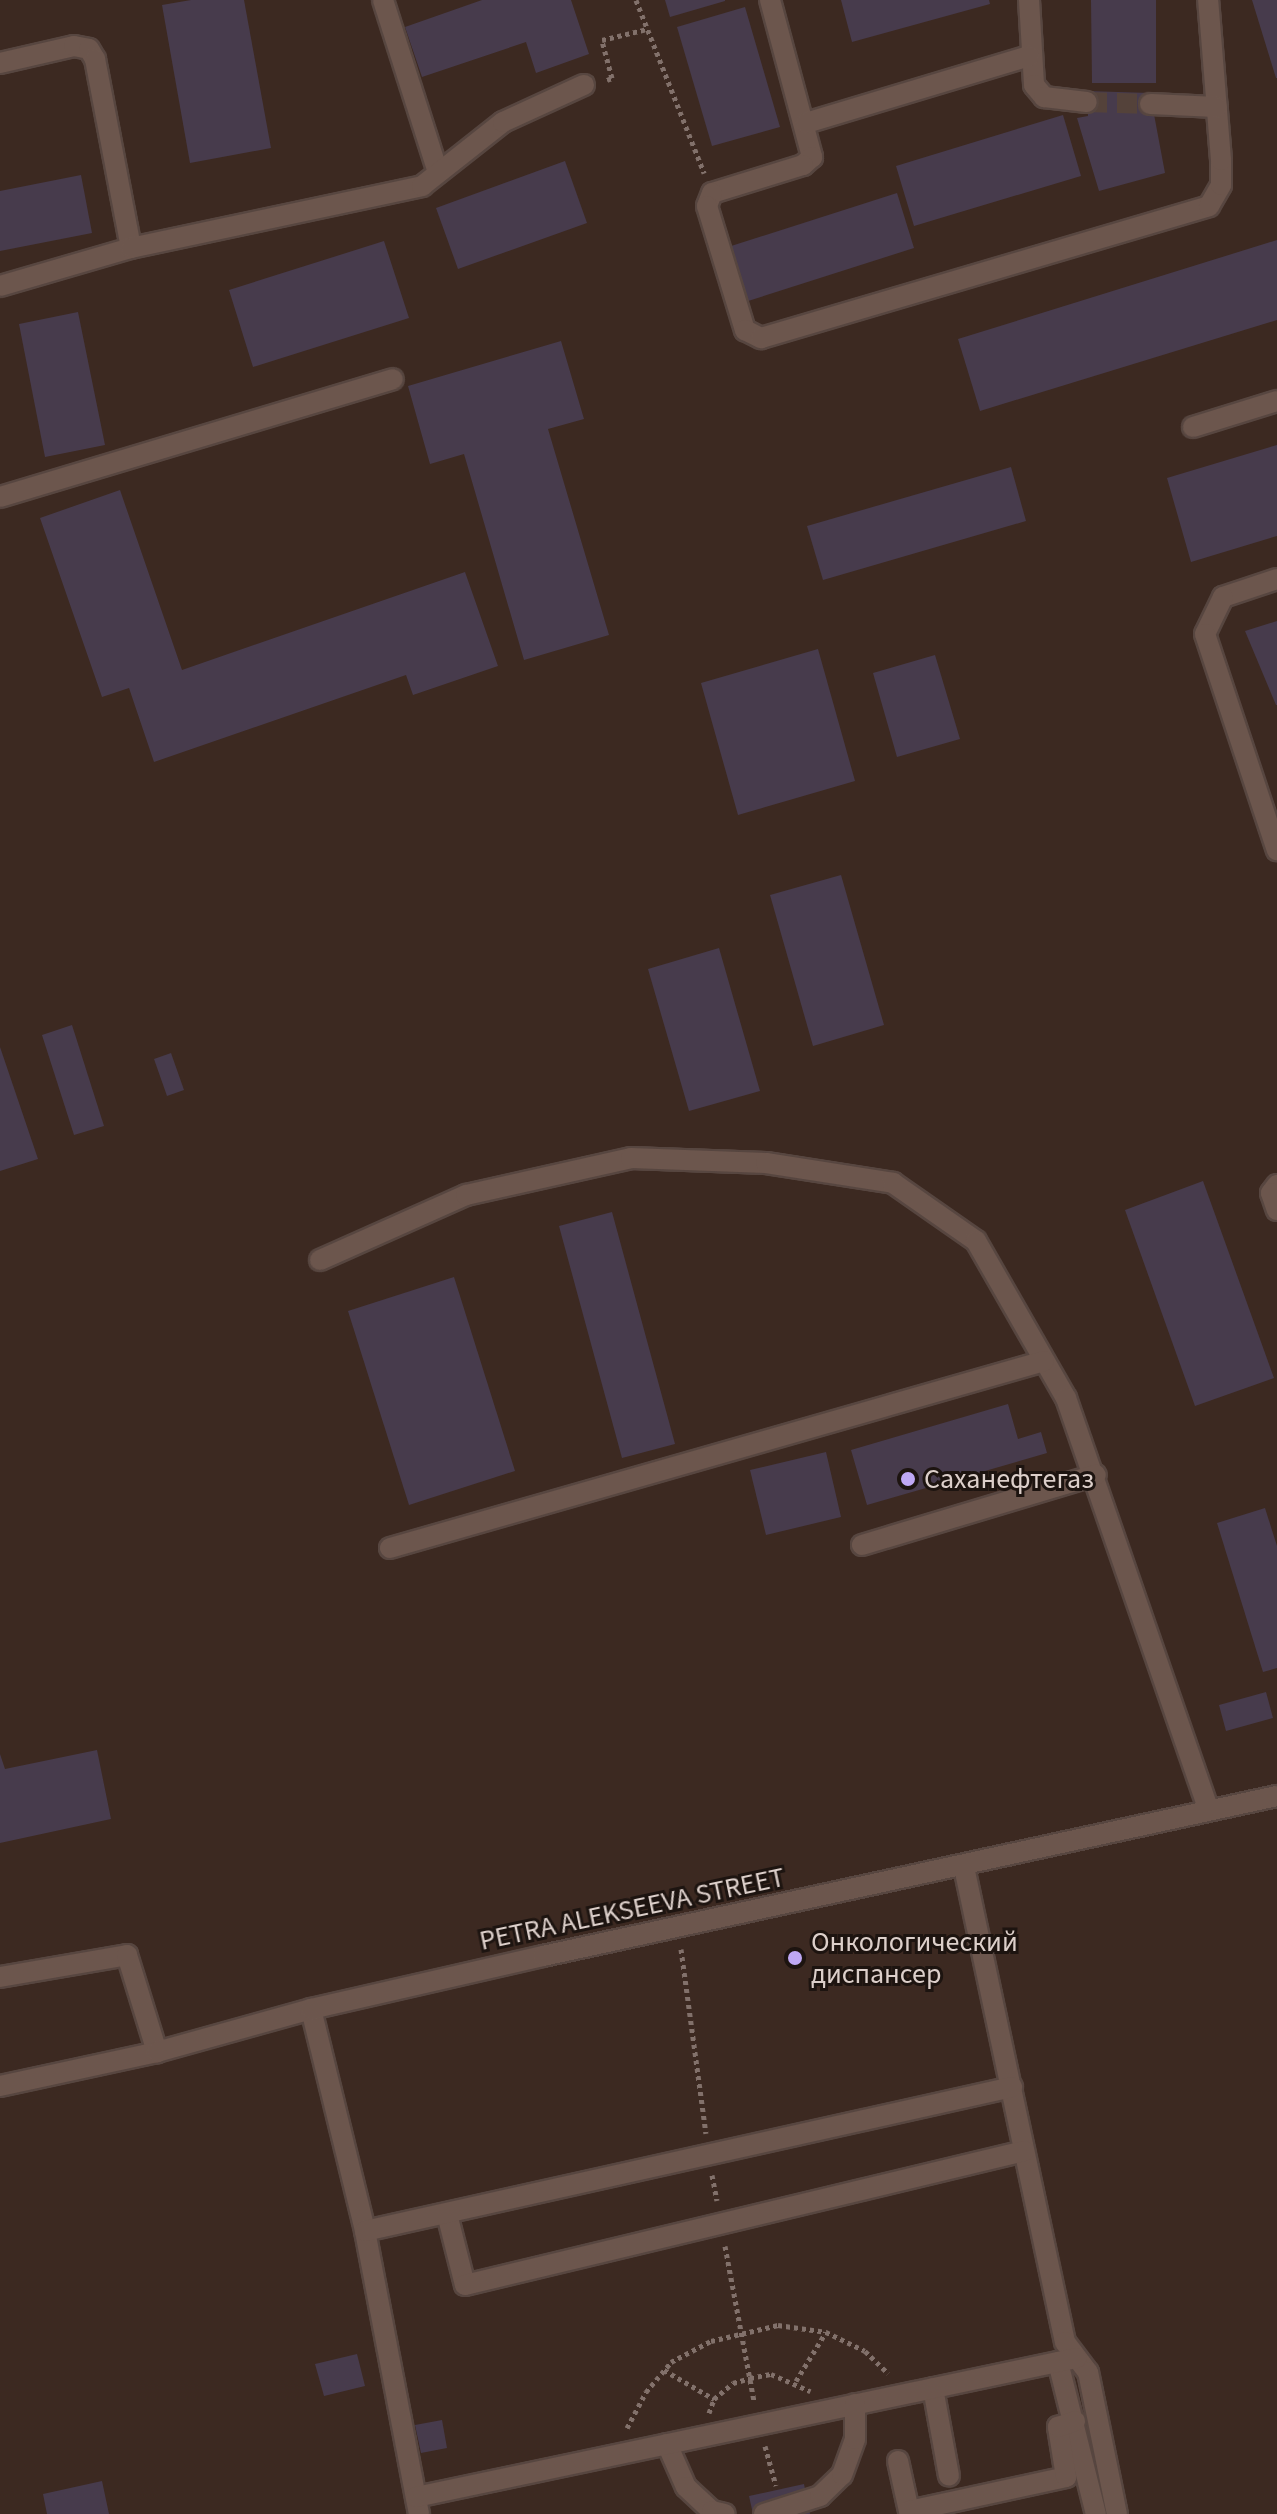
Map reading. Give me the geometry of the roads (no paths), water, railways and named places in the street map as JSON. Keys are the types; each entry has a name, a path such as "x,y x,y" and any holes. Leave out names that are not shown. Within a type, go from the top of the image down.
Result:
{"street":[{"path":"383,0 438,172"},
{"path":"770,0 813,150 810,161 712,193 707,206 745,330 761,338 1209,206 1221,185 1208,0"},
{"path":"1029,0 1029,76 1044,97 1087,102"},
{"path":"0,63 74,46 89,49 95,59 131,248"},
{"path":"806,123 1029,56"},
{"path":"0,286 131,248 422,186 503,122 584,85"},
{"path":"1150,104 1217,107"},
{"path":"0,497 393,379"},
{"path":"1193,427 1277,401"},
{"path":"1277,579 1223,597 1205,634 1277,850"},
{"path":"320,1260 466,1195 616,1162 766,1163 893,1183 976,1241 1066,1398 1096,1475 1208,1808"},
{"path":"1277,1185 1271,1193 1277,1210"},
{"path":"390,1548 1044,1361"},
{"path":"862,1545 1096,1475"},
{"name":"PETRA ALEKSEEVA STREET","path":"0,2086 157,2052 311,2009 964,1867 1208,1808 1277,1796"},
{"path":"964,1867 1065,2342 1075,2421 1096,2514"},
{"path":"0,1977 127,1955 157,2052"},
{"path":"311,2009 365,2231 418,2506 624,2453 1067,2360 1088,2372 1117,2514"},
{"path":"365,2231 1012,2087"},
{"path":"447,2214 465,2285 1024,2151"},
{"path":"933,2388 949,2476"},
{"path":"764,2514 820,2496 842,2475 855,2439 855,2404"},
{"path":"898,2461 909,2511 1066,2477 1058,2427 1075,2421"},
{"path":"667,2444 686,2487 712,2511 725,2514"}],"tunnel":[{"path":"1087,102 1150,104"}],"place":[{"name":"Саханефтегаз","path":"908,1479"},
{"name":"Онкологический диспансер","path":"795,1958"}]}
